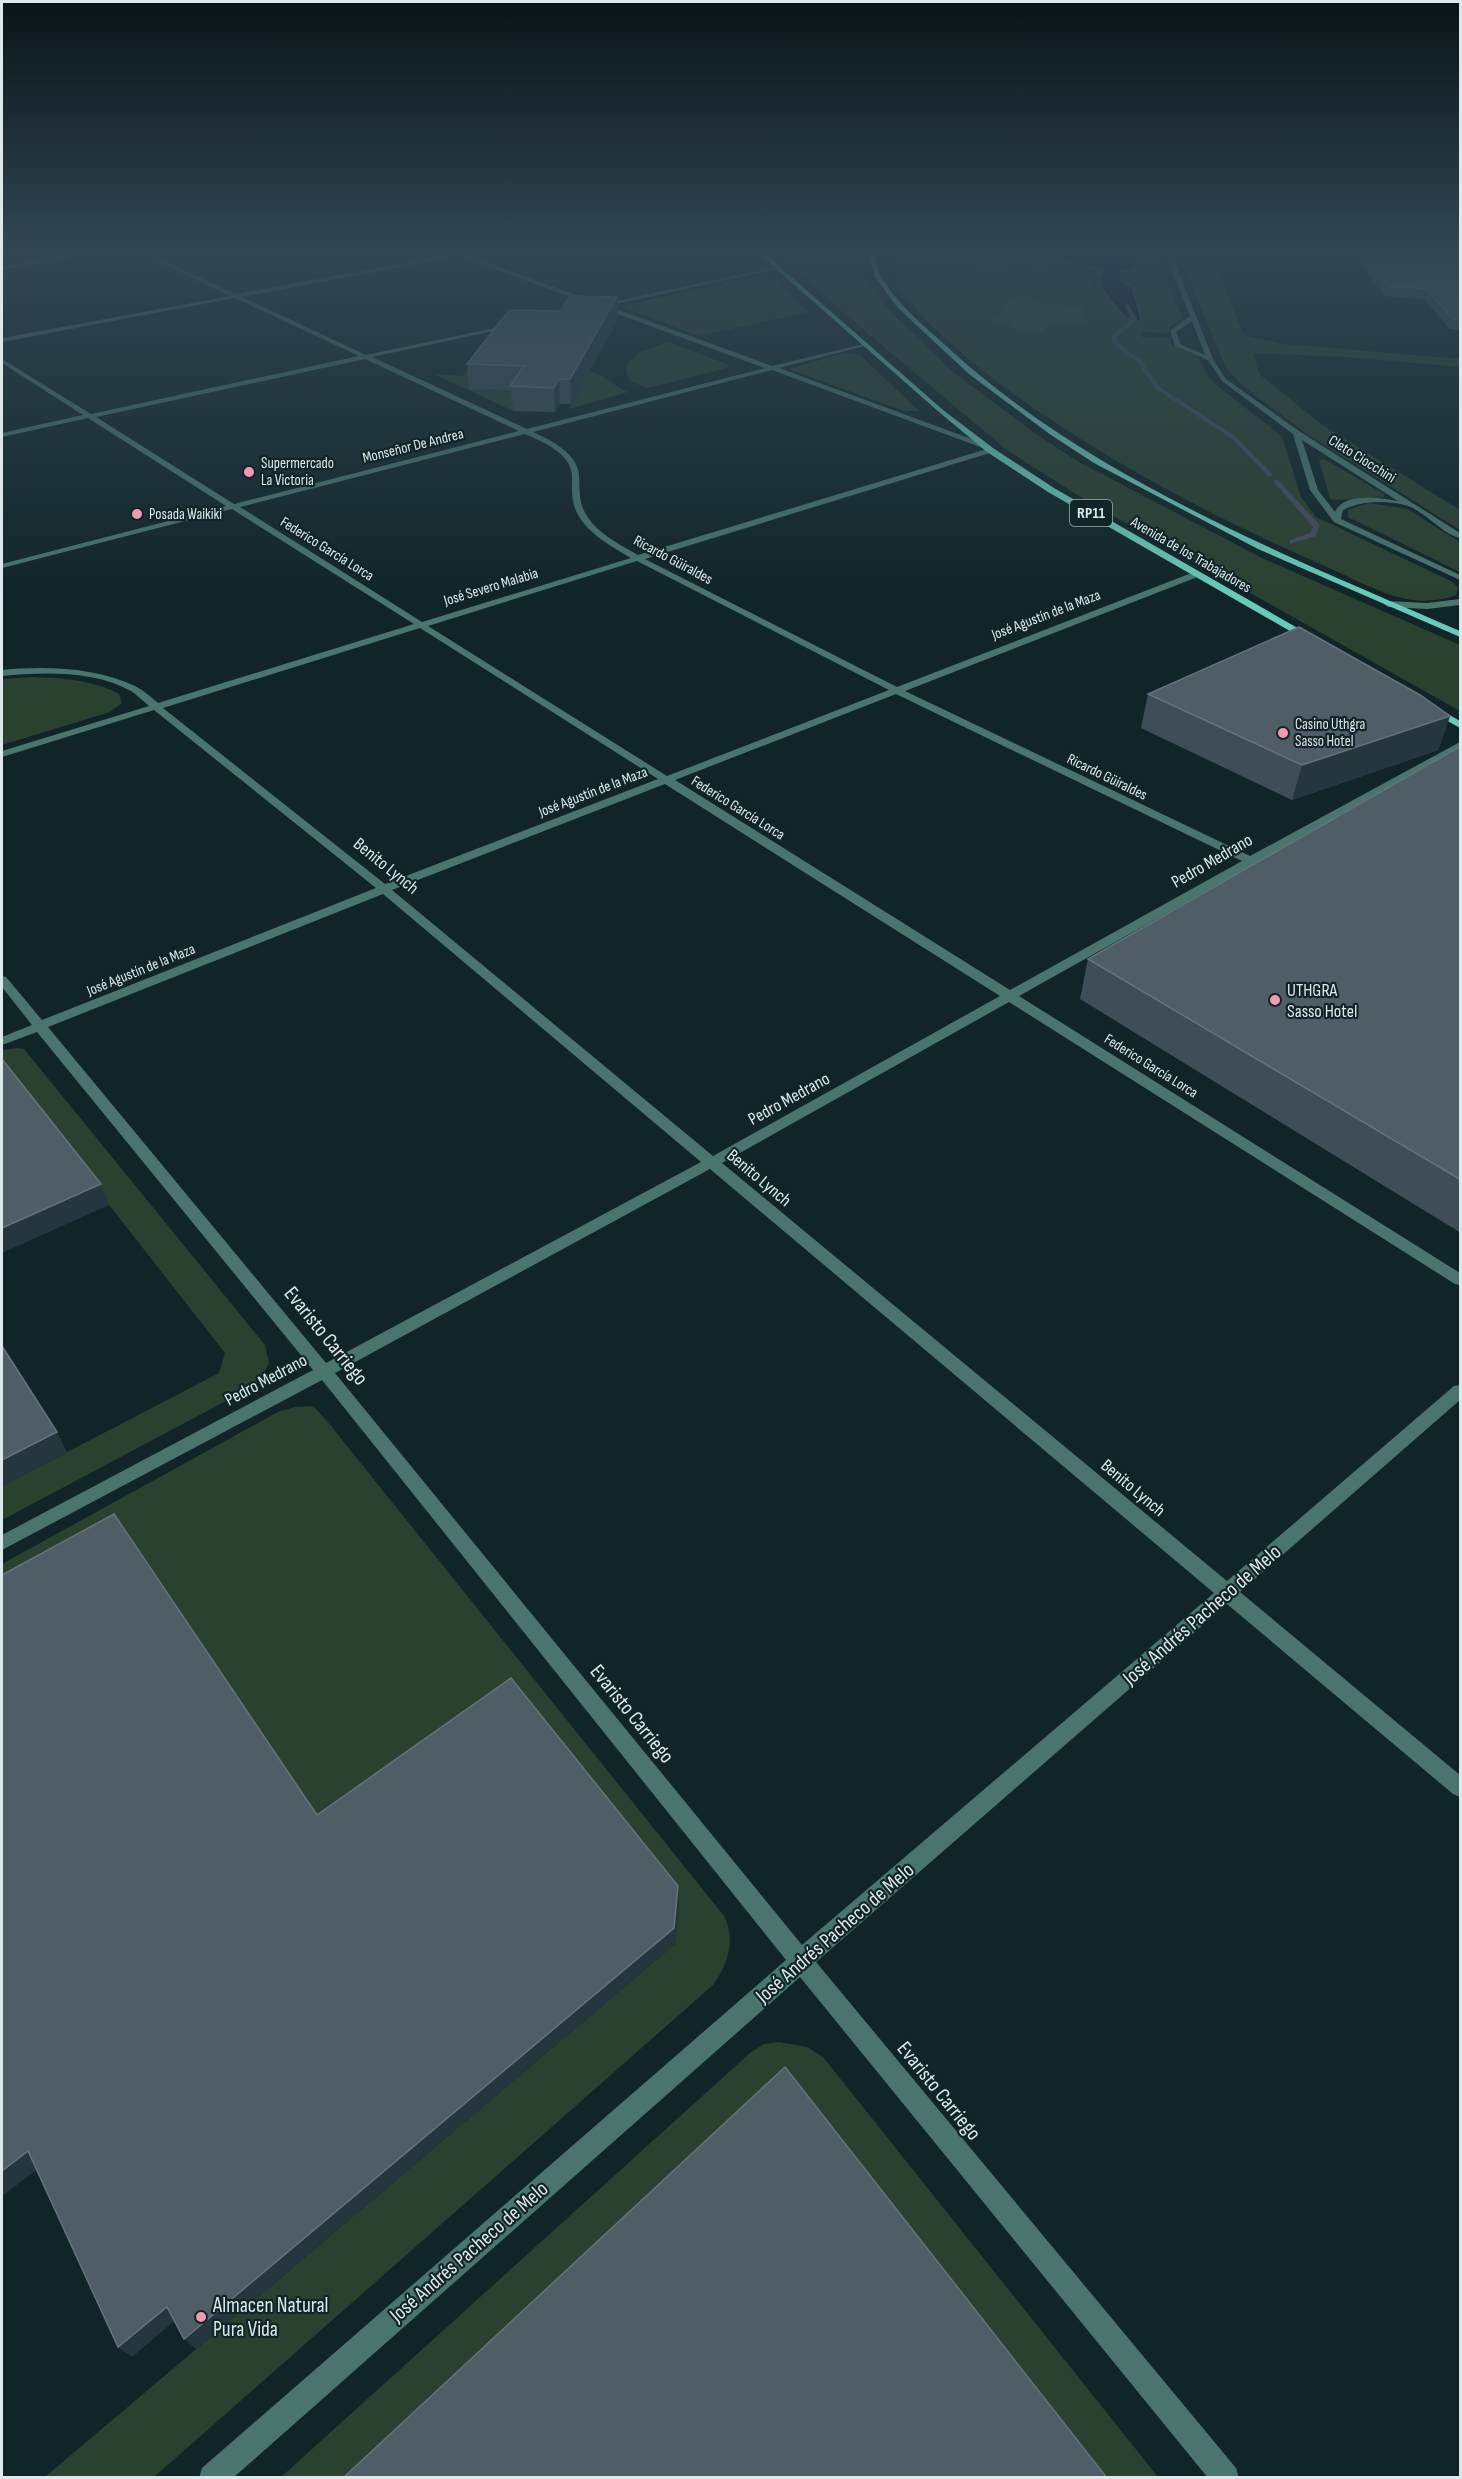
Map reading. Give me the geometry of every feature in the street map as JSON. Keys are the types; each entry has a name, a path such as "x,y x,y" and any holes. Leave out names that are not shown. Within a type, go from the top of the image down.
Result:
{"main road":[{"name":"Avenida de los Trabajadores","path":"888,364 941,411 988,448 1051,490 1319,644"},
{"path":"960,364 1020,411 1097,461 1261,547 1461,634"},
{"path":"1420,702 1461,725"}],"street":[{"name":"Federico García Lorca","path":"6,364 1461,1280"},
{"path":"2,435 337,364"},
{"name":"Ricardo Güiraldes","path":"377,364 549,442 571,459 577,475 576,499 581,514 591,526 635,557 894,689 1249,860"},
{"path":"756,364 988,448"},
{"name":"Monseñor De Andrea","path":"2,566 786,364"},
{"name":"Cleto Ciocchini","path":"1212,364 1229,384 1296,433 1461,536"},
{"path":"1296,433 1314,490 1337,519 1461,578"},
{"name":"José Severo Malabia","path":"2,754 988,448"},
{"path":"1337,519 1339,508 1359,501 1387,501 1413,507"},
{"name":"José Agustín de la Maza","path":"2,1041 894,689 1197,574"},
{"path":"1388,604 1427,606 1461,602"},
{"name":"Benito Lynch","path":"2,673 52,670 82,672 134,689 384,889 1461,1788"},
{"name":"Pedro Medrano","path":"2,1543 710,1163 1012,996 1249,860 1461,745"},
{"name":"Evaristo Carriego","path":"2,980 323,1370 801,1961 1226,2478"},
{"name":"José Andrés Pacheco de Melo","path":"212,2478 801,1961 1461,1391"}],"green space":[{"path":"629,364 729,365 727,368 646,388 629,380 626,369"},
{"path":"807,364 869,364 919,411 904,411 789,369"},
{"path":"904,364 944,364 1036,434 1077,461 1262,558 1460,645 1460,711 1085,500 1007,450"},
{"path":"975,364 1201,364 1209,378 1220,388 1282,436 1301,497 1316,517 1453,582 1458,588 1456,595 1438,600 1419,600 1397,597 1376,590 1243,528 1160,486 1079,438 1003,386"},
{"path":"1224,364 1256,364 1259,374 1321,424 1460,510 1460,530 1304,432 1244,387"},
{"path":"1422,364 1460,364 1460,367"},
{"path":"472,365 470,388 495,390 504,377 534,378 513,411 434,374 463,376"},
{"path":"589,372 599,374 628,392 569,409"},
{"path":"1324,459 1384,494 1384,497 1330,499 1319,460"},
{"path":"1369,503 1407,509 1460,542 1460,572 1348,517 1348,510"},
{"path":"33,677 67,679 99,686 119,694 122,703 110,712 2,745 2,679"},
{"path":"24,1049 265,1345 269,1363 260,1380 241,1393 2,1520 2,1486 219,1373 225,1353 2,1068 2,1050"},
{"path":"313,1406 724,1916 728,1925 729,1952 723,1969 713,1985 154,2477 45,2477 675,1944 679,1903 325,1833 2,1601 2,1564 278,1412 295,1407"},
{"path":"779,2042 807,2047 823,2057 1158,2477 280,2478 750,2053 764,2044"}],"building":[{"path":"467,364 579,364 570,379 559,379 554,388 510,386 524,366"},
{"path":"1299,627 1420,695 1450,716 1302,765 1148,694"},
{"name":"UTHGRA Sasso Hotel","path":"1461,746 1461,1180 1088,959"},
{"path":"2,1059 101,1184 2,1228"},
{"path":"2,1346 57,1432 2,1460"},
{"path":"114,1514 317,1815 511,1678 678,1886 674,1928 184,2339 167,2307 118,2347 28,2151 2,2171 2,1575"},
{"path":"785,2067 1107,2478 343,2478"}],"waterway":[{"path":"1141,364 1158,388 1233,437 1270,475"},
{"path":"1276,481 1317,527 1313,534 1293,542"}],"place":[{"name":"Supermercado La Victoria","path":"249,472"},
{"name":"Posada Waikiki","path":"137,514"},
{"name":"Casino Uthgra Sasso Hotel","path":"1283,733"},
{"name":"UTHGRA Sasso Hotel","path":"1275,1000"},
{"name":"Almacen Natural Pura Vida","path":"201,2317"}]}
